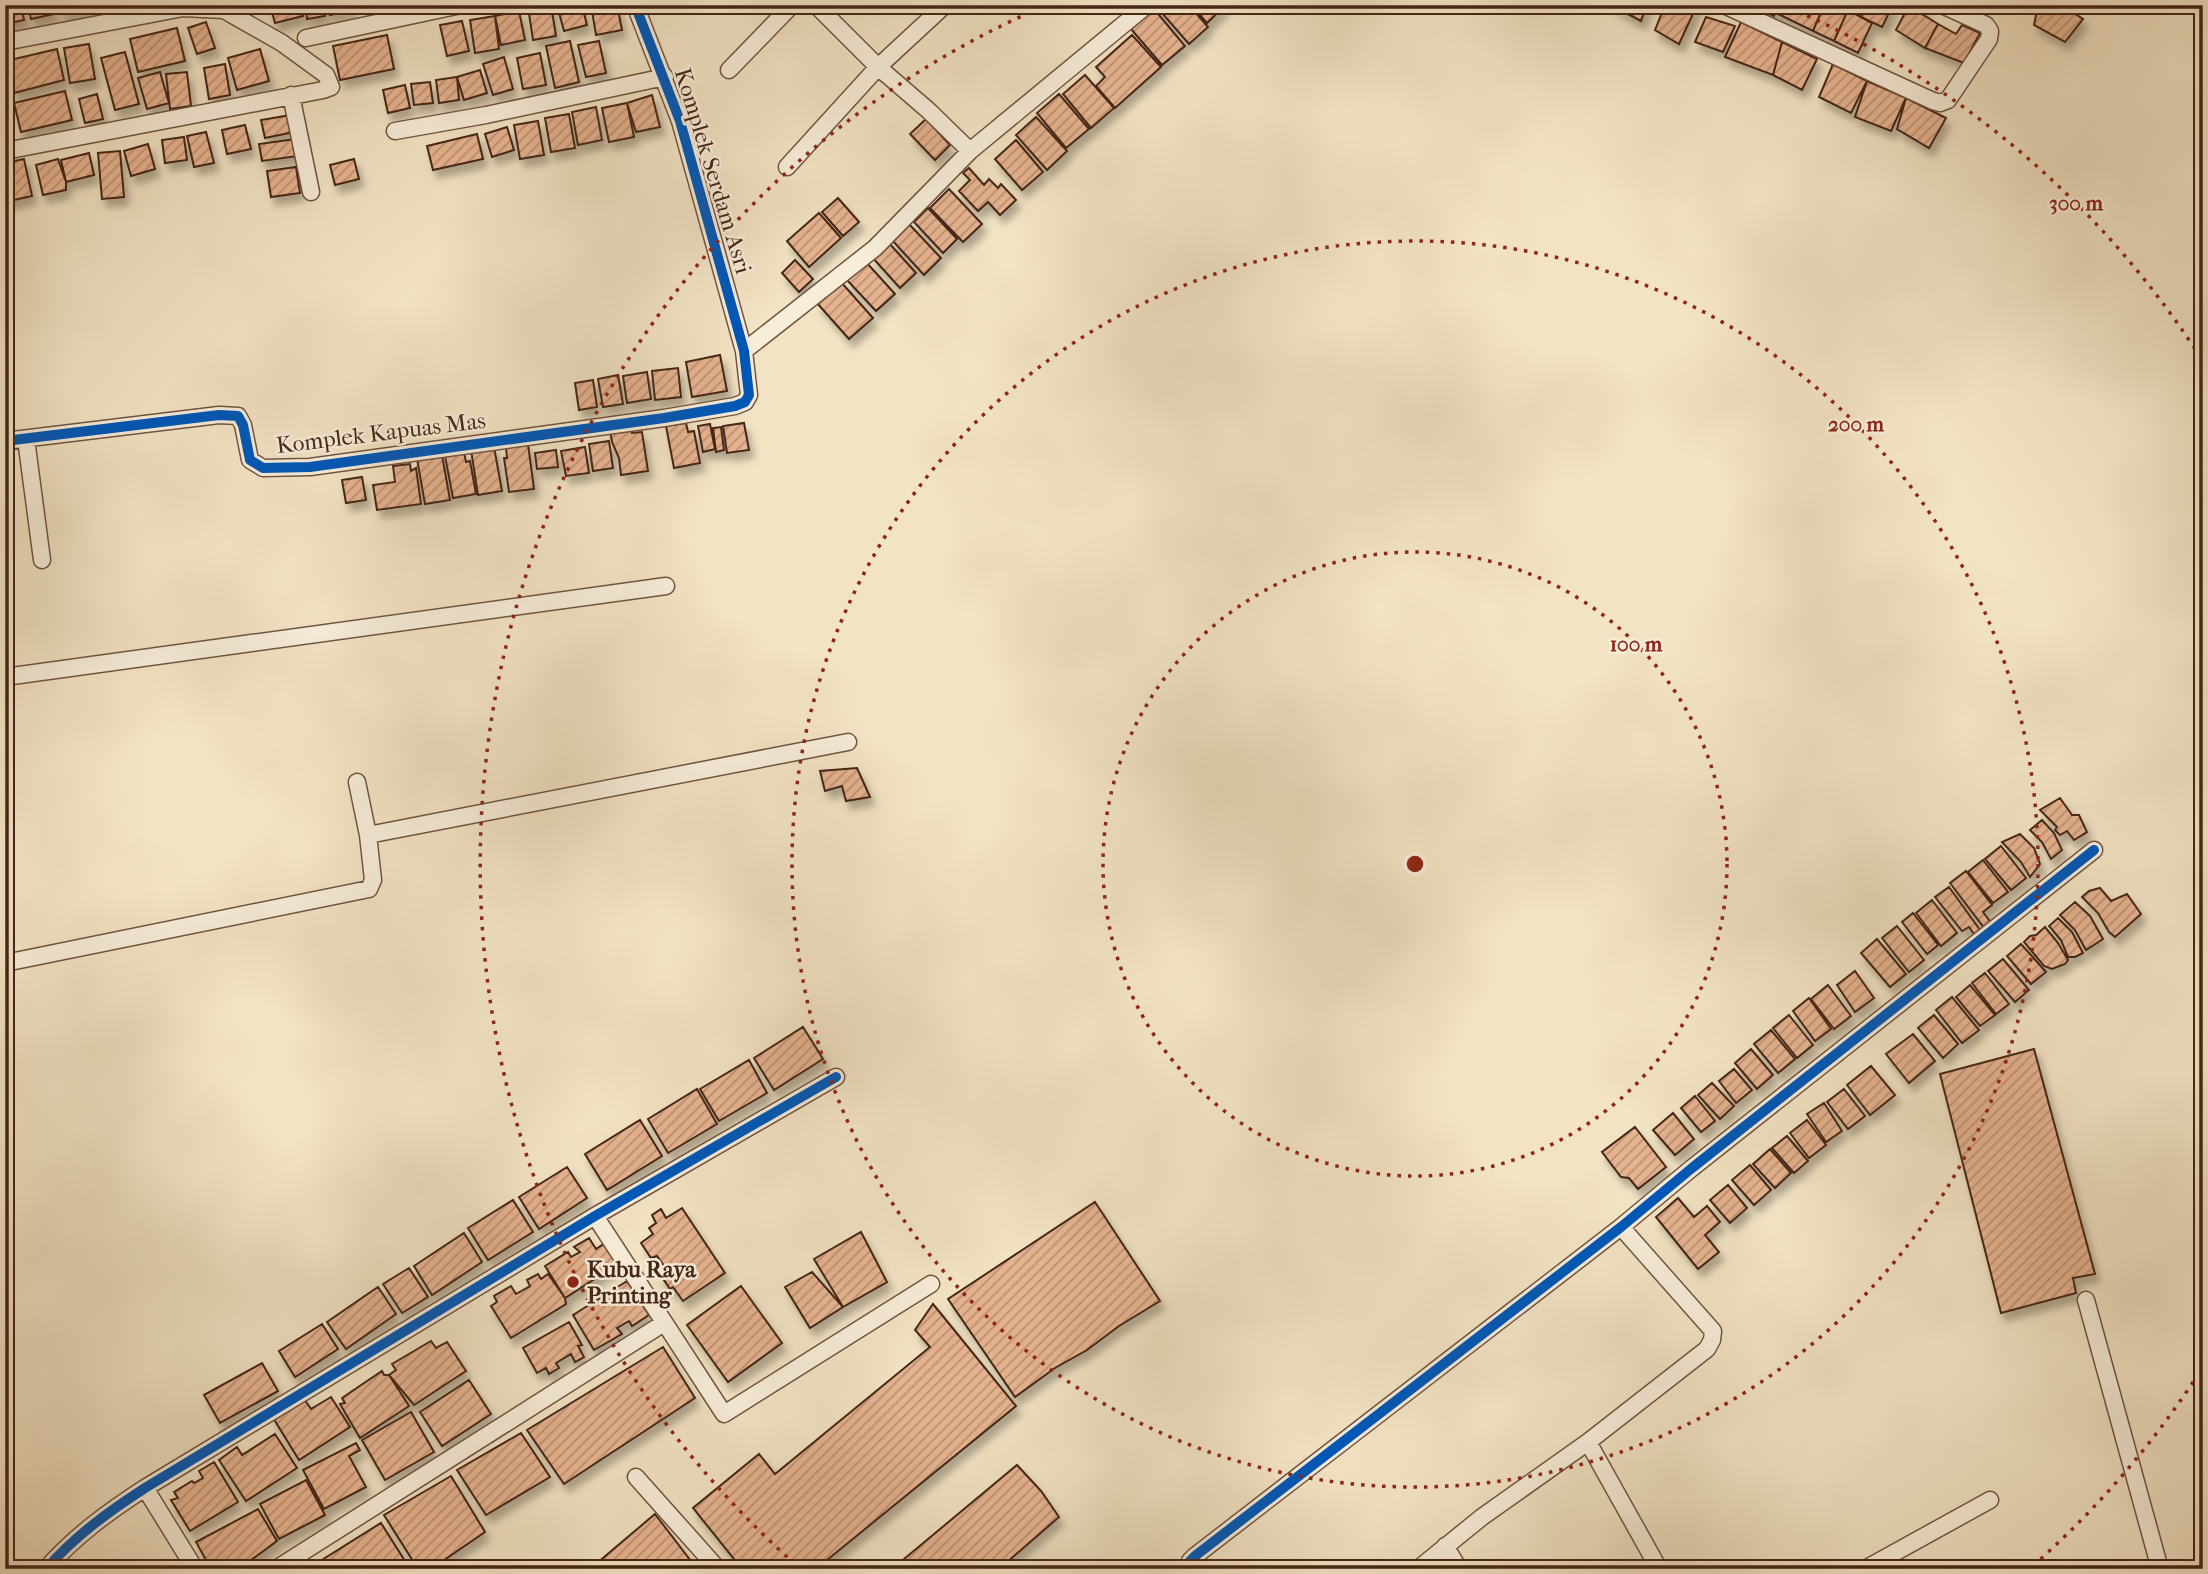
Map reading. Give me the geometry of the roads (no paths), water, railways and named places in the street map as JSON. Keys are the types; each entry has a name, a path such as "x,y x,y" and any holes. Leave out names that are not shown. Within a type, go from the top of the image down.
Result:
{"street":[{"path":"306,38 461,5"},
{"name":"Komplek Serdam Asri","path":"635,5 680,121 744,351"},
{"path":"729,70 792,5"},
{"path":"816,5 878,67 970,151"},
{"path":"787,167 878,67 945,5"},
{"path":"744,351 875,248 970,151 1147,5"},
{"path":"1724,5 1940,103 1948,100 1989,39 1990,31 1986,25 1942,5"},
{"path":"5,42 183,8 224,10 282,43 326,75 331,87 5,152"},
{"path":"395,131 664,78"},
{"path":"290,95 311,192"},
{"name":"Komplek Kapuas Mas","path":"5,441 219,415 239,416 250,460 263,468 310,467 735,406 745,402 749,396 744,351"},
{"path":"26,439 42,560"},
{"path":"5,677 666,586"},
{"path":"368,835 848,742"},
{"path":"5,963 369,889 373,880 368,835 357,782"},
{"path":"1193,1569 1190,1561 1195,1556 1621,1227 2094,850"},
{"path":"46,1569 104,1514 145,1488 595,1216 836,1077"},
{"path":"595,1216 724,1414 931,1284"},
{"path":"1418,1569 1515,1492 1588,1442 1707,1349 1713,1331 1621,1227"},
{"path":"2086,1300 2160,1569"},
{"path":"276,1569 664,1323"},
{"path":"1588,1442 1660,1569"},
{"path":"636,1477 718,1569"},
{"path":"145,1488 195,1569"},
{"path":"1865,1569 1990,1500"},
{"path":"1445,1546 1459,1569"}],"place":[{"name":"Kubu Raya Printing","path":"573,1282"}]}
